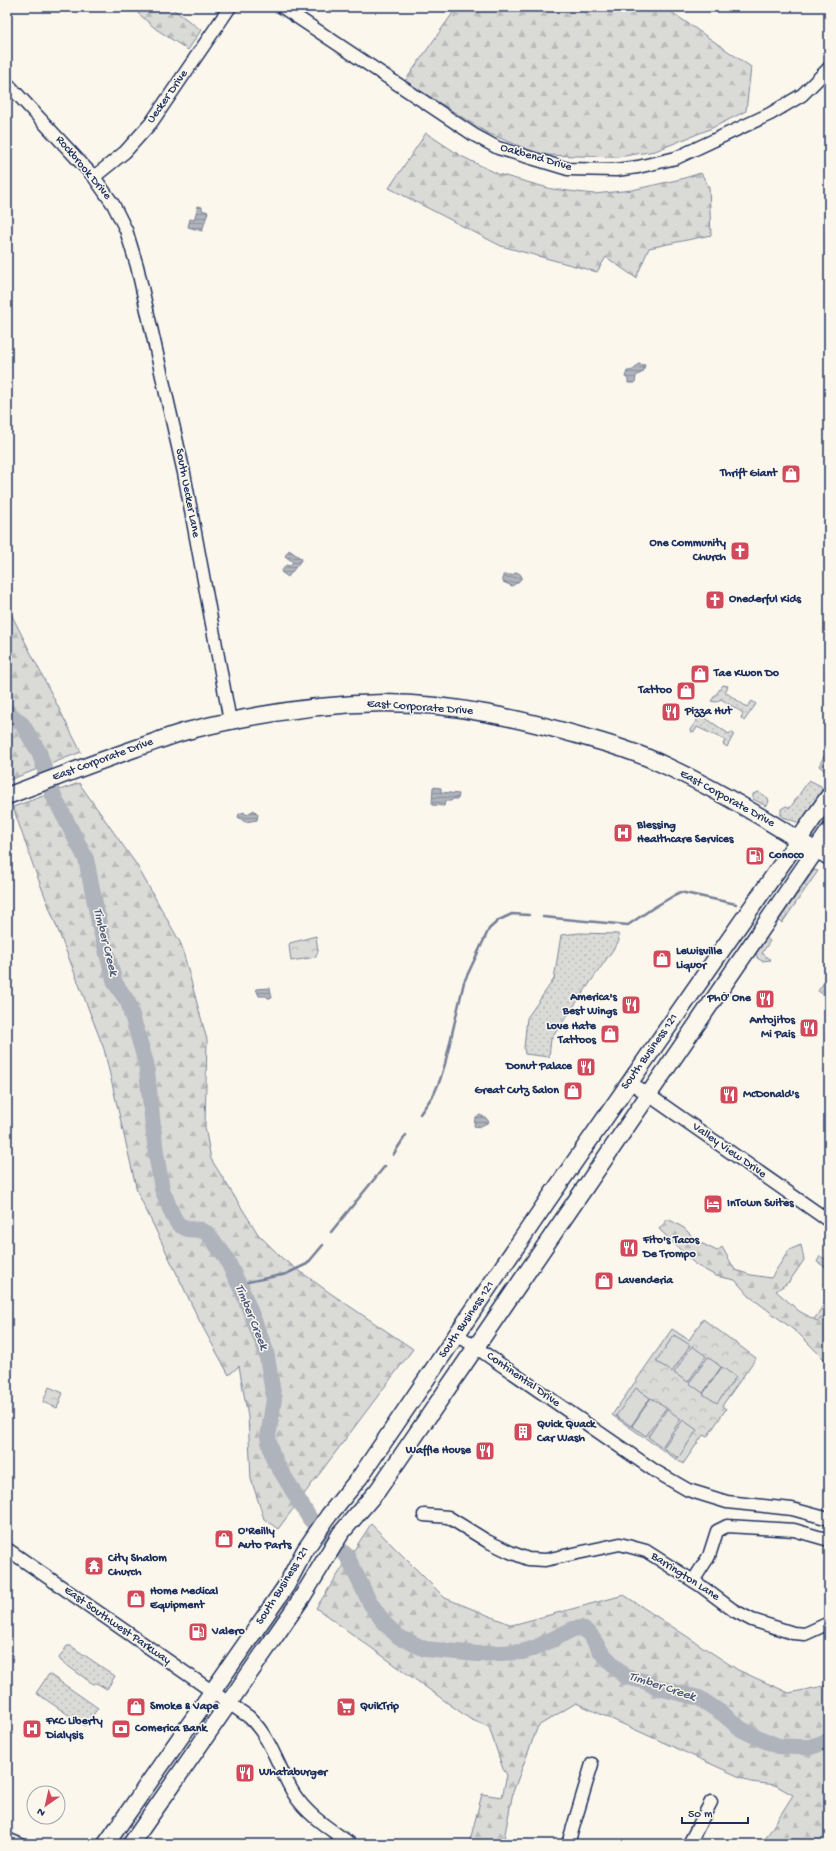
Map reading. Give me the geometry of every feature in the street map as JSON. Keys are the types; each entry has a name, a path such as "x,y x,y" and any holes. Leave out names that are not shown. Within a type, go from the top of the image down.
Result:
{"main road":[{"name":"East Corporate Drive","path":"7,796 78,769 184,732 230,721 340,704 386,703 465,710 521,720 604,742 663,764 723,795 815,851"},
{"name":"South Business 121","path":"106,1844 286,1586 305,1550 329,1515 360,1477 630,1082 829,796"},
{"name":"South Business 121","path":"131,1844 228,1702 301,1599 341,1533 378,1490 829,831"}],"street":[{"name":"Uecker Drive","path":"94,177 125,152 151,123 230,7"},
{"name":"Oakbend Drive","path":"282,7 474,136 498,148 568,169 616,170 676,158 770,114 802,95 829,68"},
{"name":"Rockbrook Drive","path":"7,83 94,177 113,204 126,230 137,266"},
{"name":"South Uecker Lane","path":"137,266 184,473 230,721"},
{"path":"815,851 829,859"},
{"name":"Valley View Drive","path":"630,1082 829,1221"},
{"name":"Continental Drive","path":"458,1335 654,1471 680,1486 709,1497 738,1505 792,1509 829,1518"},
{"name":"Barrington Lane","path":"424,1515 448,1516 487,1541 528,1559 545,1560 620,1544 646,1552 693,1581 733,1610 759,1622 793,1633 805,1634 829,1623"},
{"path":"693,1581 709,1556 718,1531 727,1526 794,1530 829,1540"},
{"name":"East Southwest Parkway","path":"7,1550 249,1717 262,1731 292,1790 304,1808 317,1820 351,1844"},
{"path":"568,1844 592,1764"},
{"path":"688,1844 711,1802"},
{"path":"7,1839 19,1844"}],"green space":[{"path":"131,7 170,7 201,30 188,50 156,29"},
{"path":"457,7 664,7 751,67 746,111 710,129 655,151 618,157 542,155 487,133 405,81"},
{"path":"426,133 461,156 498,174 552,189 594,194 632,190 701,173 709,187 711,235 649,248 636,278 606,257 597,272 501,246 389,188"},
{"path":"7,606 81,752 7,781"},
{"path":"723,685 728,686 725,692 747,707 752,701 756,704 744,721 741,718 743,713 721,699 716,702 711,701"},
{"path":"704,710 707,711 704,717 729,734 731,732 734,734 727,747 723,744 725,740 697,727 695,731 691,732 690,730"},
{"path":"824,756 829,758 829,774 819,766"},
{"path":"809,780 821,786 822,792 804,819 799,823 781,816 781,809 786,806 790,808"},
{"path":"79,783 136,864 181,944 207,1040 205,1127 211,1159 258,1234 283,1259 330,1293 413,1349 278,1529 264,1519 251,1479 248,1417 239,1366 229,1375 200,1322 137,1191 104,1049 34,868 13,807"},
{"path":"758,792 768,798 769,802 766,806 753,799 753,794"},
{"path":"814,870 818,871 782,923 779,920"},
{"path":"580,933 618,934 619,941 551,1039 549,1057 525,1054 524,1048 527,1018 554,979 561,935"},
{"path":"316,936 318,951 316,957 291,961 290,943"},
{"path":"766,938 770,941 762,953 771,960 762,961 757,958 756,953"},
{"path":"829,975 829,998 818,991"},
{"path":"668,1219 684,1228 697,1241 717,1251 722,1247 735,1270 751,1275 771,1278 789,1250 801,1245 804,1260 789,1282 776,1291 799,1311 817,1321 828,1315 829,1316 829,1364 798,1333 749,1296 735,1280 716,1276 696,1265 659,1229"},
{"path":"820,1256 829,1262 829,1269 817,1262"},
{"path":"829,1297 829,1325 813,1321"},
{"path":"703,1319 756,1358 722,1406 726,1409 707,1437 703,1435 683,1464 612,1415 672,1329 689,1340"},
{"path":"674,1335 690,1345 672,1372 656,1361"},
{"path":"692,1346 706,1356 688,1382 674,1373"},
{"path":"708,1357 721,1367 703,1393 689,1383"},
{"path":"722,1367 736,1377 717,1403 703,1394"},
{"path":"49,1387 63,1393 57,1408 43,1402"},
{"path":"636,1388 650,1398 631,1426 616,1416"},
{"path":"651,1398 666,1408 646,1436 632,1426"},
{"path":"667,1409 681,1419 662,1447 648,1437"},
{"path":"683,1420 697,1430 678,1458 663,1448"},
{"path":"371,1524 445,1598 512,1625 624,1595 738,1670 789,1693 829,1685 829,1844 762,1844 793,1795 775,1785 751,1782 576,1703 538,1726 513,1792 503,1844 469,1844 482,1794 502,1797 507,1775 503,1769 489,1727 470,1719 316,1608"},
{"path":"67,1646 71,1646 115,1676 107,1689 96,1683 93,1684 61,1661 59,1658"},
{"path":"49,1674 98,1708 85,1726 36,1693"}],"shaded area":[{"path":"198,206 202,207 202,210 208,212 202,231 188,227 190,219 194,220"},
{"path":"638,364 645,365 643,372 636,376 635,383 628,383 628,379 625,377 627,371 631,371"},
{"path":"289,550 302,559 288,577 281,572 286,565 289,566 293,562 285,556"},
{"path":"517,572 522,578 518,582 512,586 503,582 503,575 512,575"},
{"path":"433,787 441,788 441,792 459,794 458,799 445,801 444,806 432,805"},
{"path":"254,810 258,814 257,820 245,822 238,817 239,814 244,812 246,815"},
{"path":"270,988 272,998 259,996 256,989"},
{"path":"480,1115 486,1118 489,1122 479,1127 474,1126 475,1118"}],"waterway":[{"name":"Timber Creek","path":"7,711 22,724 39,752 53,795 86,859 100,928 115,983 128,1002 146,1063 156,1153 162,1189 173,1216 178,1224 187,1229 200,1230 207,1233 225,1256 243,1293 266,1351 274,1399 268,1437 273,1458 310,1519 347,1556 370,1603 385,1624 399,1637 425,1649 478,1654 522,1652 535,1648 573,1629 581,1628 590,1634 601,1652 625,1677 644,1681 659,1688 699,1698 723,1714 741,1729 761,1739 778,1746 797,1747 810,1747 829,1741"},
{"path":"543,917 628,925 680,892 736,904"},
{"path":"420,1114 434,1094 440,1080 464,982 489,929 499,920 512,914 529,915"},
{"path":"393,1155 406,1135"},
{"path":"331,1232 385,1166"},
{"path":"238,1284 286,1274 307,1264 323,1245"}],"place":[{"name":"Thrift Giant","path":"791,474"},
{"name":"One Community Church","path":"740,551"},
{"name":"Onederful Kids","path":"715,600"},
{"name":"Tae Kwon Do","path":"700,674"},
{"name":"Tattoo","path":"686,691"},
{"name":"Pizza Hut","path":"671,712"},
{"name":"Blessing Healthcare Services","path":"623,833"},
{"name":"Conoco","path":"755,856"},
{"name":"Lewisville Liquor","path":"662,959"},
{"name":"Phở One","path":"765,999"},
{"name":"America's Best Wings","path":"631,1005"},
{"name":"Antojitos Mi Pais","path":"809,1028"},
{"name":"Love Hate Tattoos","path":"610,1034"},
{"name":"Donut Palace","path":"586,1067"},
{"name":"Great Cutz Salon","path":"573,1091"},
{"name":"McDonald's","path":"729,1095"},
{"name":"InTown Suites","path":"713,1204"},
{"name":"Fito's Tacos De Trompo","path":"629,1248"},
{"name":"Lavenderia","path":"604,1281"},
{"name":"Quick Quack Car Wash","path":"523,1432"},
{"name":"Waffle House","path":"485,1451"},
{"name":"O'Reilly Auto Parts","path":"224,1539"},
{"name":"City Shalom Church","path":"94,1566"},
{"name":"Home Medical Equipment","path":"136,1599"},
{"name":"Valero","path":"198,1632"},
{"name":"Smoke & Vape","path":"136,1707"},
{"name":"QuikTrip","path":"346,1707"},
{"name":"FKC Liberty Dialysis","path":"32,1729"},
{"name":"Comerica Bank","path":"121,1729"},
{"name":"Whataburger","path":"245,1773"}]}
